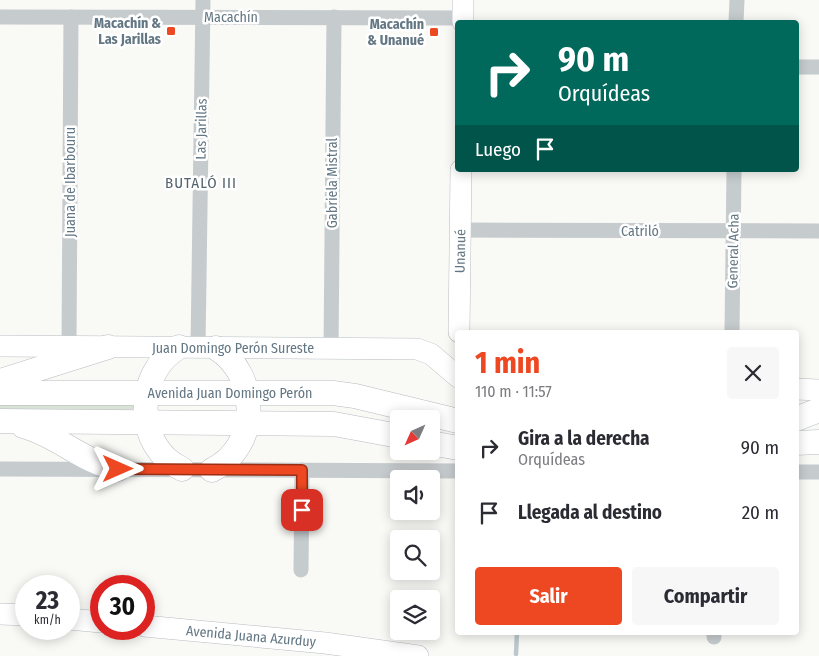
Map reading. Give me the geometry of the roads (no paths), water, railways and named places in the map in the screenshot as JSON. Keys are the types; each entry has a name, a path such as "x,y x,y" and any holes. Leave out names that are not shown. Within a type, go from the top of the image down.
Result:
{"main road":[{"path":"0,382 108,347"},
{"path":"182,469 173,465 158,450 150,437 146,422 146,408 151,379 157,366 167,356 198,348 234,363 242,376 249,409 244,438 224,462 212,470"},
{"name":"Avenida Juan Domingo Perón","path":"0,393 344,394 455,421"},
{"path":"799,419 819,410"},
{"path":"799,420 819,419"},
{"path":"4,421 340,425 390,434"},
{"path":"4,421 38,430 98,464 118,469"},
{"path":"799,443 819,442"},
{"path":"440,445 455,447"}],"street":[{"name":"Las Jarillas","path":"198,348 203,0"},
{"path":"736,0 736,20"},
{"name":"Macachín","path":"0,17 334,18 463,13"},
{"name":"Juana de Ibarbouru","path":"69,347 71,17"},
{"name":"Gabriela Mistral","path":"331,349 334,18"},
{"path":"799,67 819,67"},
{"name":"Unanué","path":"459,330 461,172"},
{"name":"General Acha","path":"732,330 734,172"},
{"name":"Catriló","path":"460,230 819,231"},
{"name":"Juan Domingo Perón Sureste","path":"0,346 417,349 428,352 454,366"},
{"path":"799,389 819,390"},
{"path":"0,469 455,471"},
{"path":"301,570 302,470"},
{"path":"799,472 819,472"},
{"path":"0,614 15,615"},
{"name":"Avenida Juana Azurduy","path":"155,627 317,642 418,656"}],"waterway":[{"path":"516,654 517,635"}],"place":[{"name":"Macachín & Las Jarillas","path":"171,31"},
{"name":"Macachín & Unanué","path":"434,32"}],"district":[{"name":"BUTALÓ III","path":"201,183"}]}
